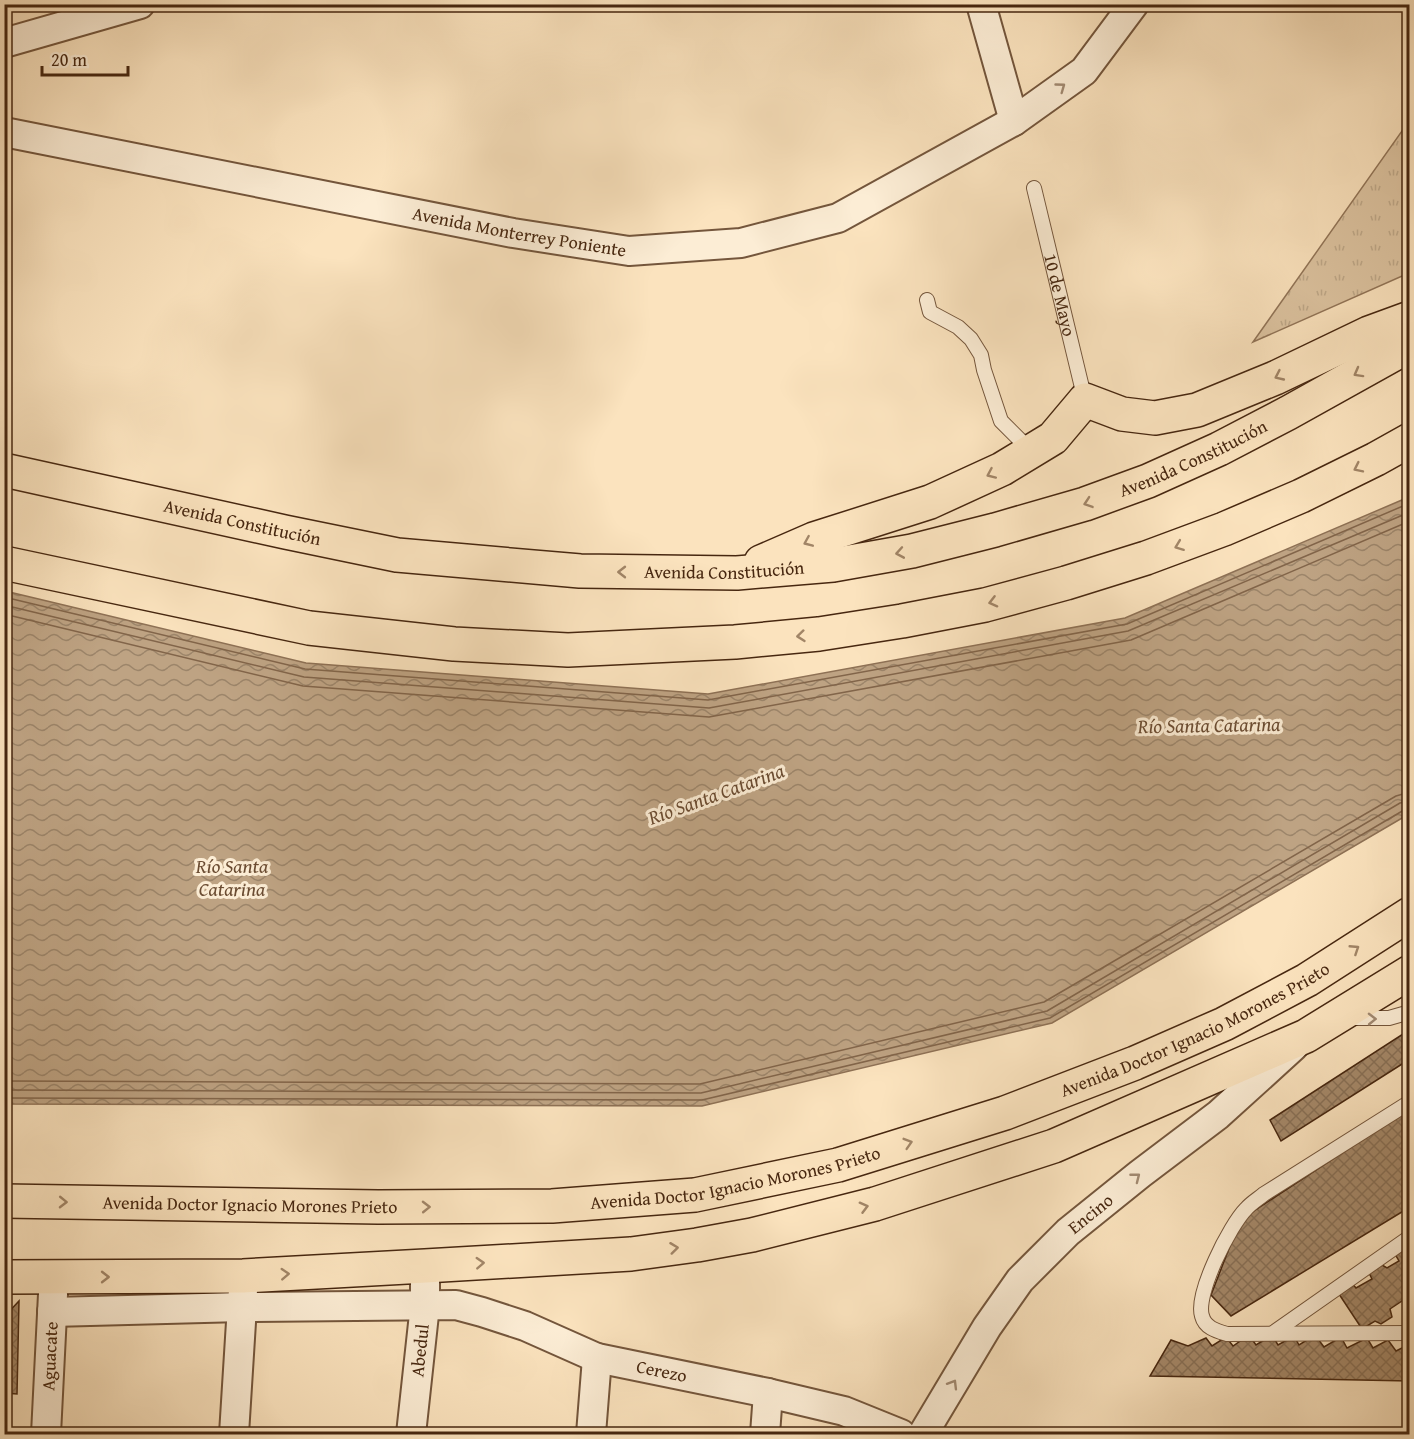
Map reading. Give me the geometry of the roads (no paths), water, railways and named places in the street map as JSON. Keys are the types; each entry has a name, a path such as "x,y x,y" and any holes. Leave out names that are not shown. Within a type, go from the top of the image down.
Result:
{"highway":[{"path":"737,573 814,539 930,502 1002,469 1053,438 1084,400 1122,414 1155,418 1197,410 1275,378 1369,333 1410,318"},
{"name":"Avenida Constitución","path":"4,470 397,555 580,572 737,573 833,565 912,551 995,530 1084,504 1148,482 1288,413 1410,345"},
{"path":"4,563 309,628 454,644 568,650 735,642 819,634 902,621 985,604 1066,583 1146,558 1224,529 1301,496 1410,440"},
{"path":"4,488 13,489 48,480"},
{"name":"Avenida Doctor Ignacio Morones Prieto","path":"4,1201 378,1207 552,1206 695,1195 838,1165 1005,1113 1135,1063 1224,1024 1306,980 1410,914"},
{"path":"4,1277 54,1277 243,1292 425,1266 631,1254 752,1235 875,1204 1054,1146 1306,1036 1410,972"}],"street":[{"path":"981,4 1014,121"},
{"name":"Avenida Monterrey Poniente","path":"4,132 513,233 629,251 741,243 838,218 1014,121 1084,71 1134,4"},
{"path":"4,43 123,7"},
{"name":"Encino","path":"923,1434 987,1327 1020,1280 1068,1232 1218,1115 1306,1036"},
{"name":"Abedul","path":"411,1434 425,1305 425,1266"},
{"name":"Aguacate","path":"46,1434 54,1277"},
{"path":"234,1434 243,1292"},
{"name":"Cerezo","path":"52,1312 243,1292 425,1305 456,1305 525,1326 597,1358 844,1411 901,1434"},
{"path":"591,1434 597,1358"},
{"path":"765,1434 768,1393"}],"lane":[{"name":"10 de Mayo","path":"1034,188 1084,400"},
{"path":"927,300 930,312 958,327 971,339 981,355 1001,421 1031,451"},
{"path":"1334,1017 1389,1018 1410,1012"},
{"path":"1410,1102 1264,1194 1246,1208 1224,1241 1202,1300 1202,1316 1210,1328 1227,1334 1410,1333"},
{"path":"1273,1333 1410,1237"},
{"path":"1393,1332 1410,1325"}],"water":[{"name":"Río Santa Catarina","path":"1409,497 1409,814 1052,1023 702,1106 5,1104 5,591 306,663 708,694 1125,618"}]}
